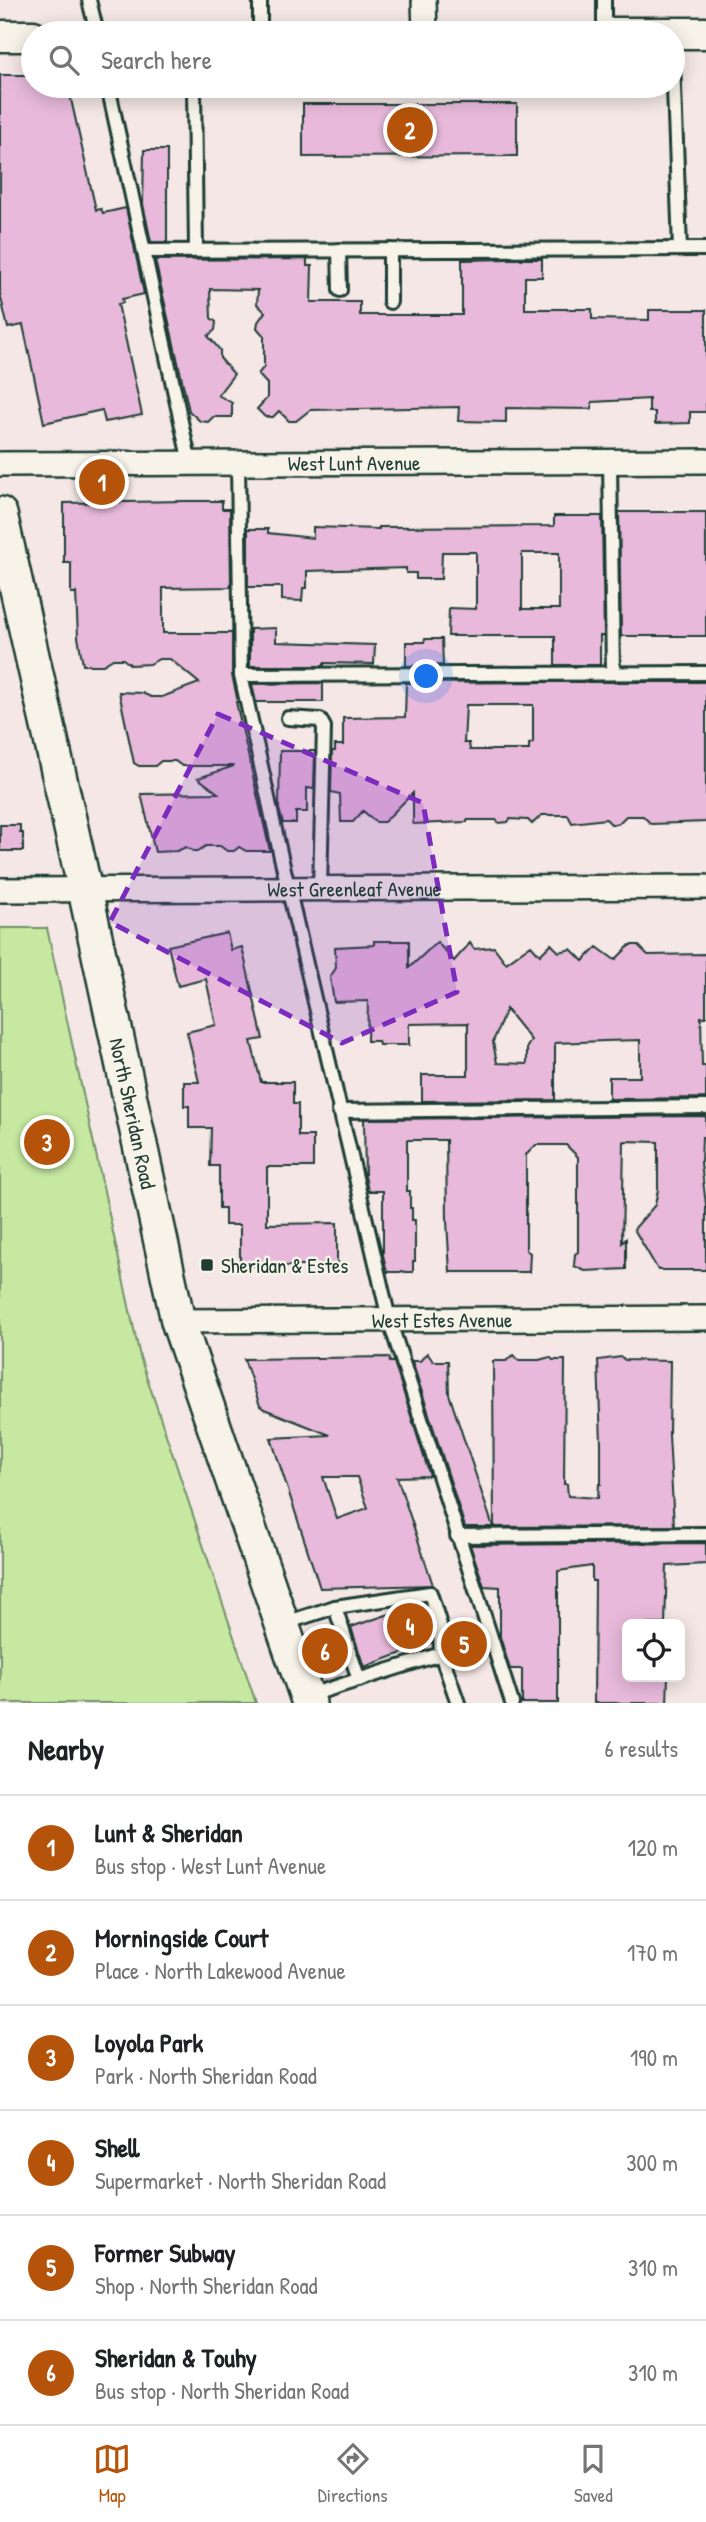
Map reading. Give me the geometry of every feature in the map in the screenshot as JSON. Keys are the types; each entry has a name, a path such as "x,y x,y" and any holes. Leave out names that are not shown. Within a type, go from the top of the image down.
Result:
{"main road":[{"name":"North Sheridan Road","path":"0,514 178,1321 307,1700"}],"street":[{"path":"424,0 425,21"},
{"path":"685,33 706,33"},
{"path":"0,36 21,36"},
{"name":"West Lunt Avenue","path":"0,464 706,461"},
{"name":"West Greenleaf Avenue","path":"0,890 706,887"},
{"name":"West Estes Avenue","path":"178,1321 706,1318"}],"lane":[{"path":"89,0 94,21"},
{"path":"260,0 260,21"},
{"path":"604,0 604,21"},
{"path":"111,98 190,463"},
{"path":"194,98 196,250"},
{"path":"674,98 680,249"},
{"path":"143,251 706,249"},
{"path":"339,250 340,290"},
{"path":"390,250 390,302"},
{"path":"610,461 613,673"},
{"path":"237,463 241,675 288,889 389,1319 512,1703"},
{"path":"241,675 706,673"},
{"path":"288,718 320,720 324,727 320,889"},
{"path":"339,1111 706,1107"},
{"path":"457,1536 706,1535"},
{"path":"282,1624 335,1607 430,1593 440,1625 441,1654 458,1703"},
{"path":"335,1607 359,1680"},
{"path":"307,1700 441,1654"}],"highlighted area":[{"path":"218,714 423,803 457,992 342,1043 110,922"}],"green space":[{"path":"0,928 47,928 140,1357 256,1703 0,1703"}],"building":[{"path":"0,75 21,75 21,98 71,98 96,210 101,209 103,213 126,208 144,294 122,299 123,303 118,304 142,415 105,422 102,410 44,423 23,325 8,328 0,294"},
{"path":"303,104 517,104 517,156 303,157"},
{"path":"144,150 167,150 167,242 151,242 143,204"},
{"path":"307,259 307,266 312,266 311,302 360,302 360,315 462,315 462,260 508,259 542,259 542,277 525,277 525,309 592,309 592,319 649,320 649,310 706,310 706,412 690,412 690,423 655,424 655,412 649,412 649,399 592,402 592,409 506,408 506,422 458,421 459,407 310,410 296,421 289,421 279,411 273,417 265,417 257,409 267,398 267,384 258,374 264,367 264,336 257,328 265,312 257,304 258,290 210,289 211,318 216,322 215,330 208,336 220,350 220,358 234,374 218,395 232,403 232,417 213,417 208,422 200,421 189,411 155,260"},
{"path":"222,501 222,509 230,509 231,587 163,588 163,633 232,633 232,675 236,702 270,851 246,851 239,847 234,851 227,851 220,846 206,846 198,851 186,847 177,851 155,852 141,794 218,793 198,778 234,766 182,766 175,761 161,761 155,766 139,766 134,763 119,692 162,697 199,683 170,659 131,665 123,659 113,659 103,665 83,665 78,637 76,593 71,593 71,563 64,563 64,503"},
{"path":"619,512 706,512 706,636 621,636"},
{"path":"554,516 602,516 604,636 600,636 600,665 555,665 555,636 448,636 449,608 476,609 476,552 442,552 441,579 416,579 416,573 406,573 406,568 307,571 307,588 303,588 302,601 282,600 282,587 248,587 248,529 268,529 268,533 313,538 313,527 379,529 554,526","holes":["522,553 559,553 559,609 522,609"]},
{"path":"276,628 276,642 375,645 374,664 250,666 250,629"},
{"path":"425,639 442,639 443,665 406,666 406,642 424,642"},
{"path":"706,682 706,822 651,824 643,816 626,816 618,824 611,824 606,819 572,823 568,815 542,815 532,824 528,820 510,819 508,822 499,823 496,820 467,820 413,824 413,793 384,822 376,822 363,811 353,822 341,822 340,794 331,792 332,751 335,751 335,745 343,745 343,718 405,717 406,683","holes":["466,705 533,705 533,743 529,744 529,750 470,750 469,743 464,743"]},
{"path":"323,683 323,702 256,702 252,684"},
{"path":"280,751 315,751 314,789 307,788 307,812 296,812 296,823 283,823 279,809"},
{"path":"0,825 20,825 23,851 0,851"},
{"path":"227,933 231,950 242,947 263,1039 251,1041 261,1082 293,1082 293,1104 298,1104 298,1136 313,1136 313,1167 267,1167 267,1224 337,1223 337,1266 240,1266 240,1225 225,1225 225,1208 219,1208 219,1166 210,1166 211,1128 189,1128 189,1106 184,1106 184,1082 199,1082 187,1032 216,1025 206,979 178,986 168,946"},
{"path":"374,941 409,941 409,968 437,942 454,961 470,943 474,949 494,947 506,963 531,945 540,955 551,944 559,952 571,949 583,961 597,947 615,960 630,945 638,945 648,955 706,954 706,1017 701,1017 706,1098 609,1099 609,1077 640,1077 640,1040 555,1043 555,1100 422,1101 422,1075 468,1075 468,1023 409,1024 409,1045 379,1045 378,1041 367,1041 368,1001 334,1002 330,977 336,968 335,947 374,945","holes":["506,1009 531,1040 527,1047 527,1064 497,1063 493,1042"]},
{"path":"706,1116 706,1137 702,1137 701,1163 706,1205 706,1270 658,1270 634,1229 655,1205 658,1190 658,1142 624,1141 622,1243 626,1239 626,1269 585,1271 574,1266 575,1254 578,1252 578,1157 566,1145 536,1145 526,1155 526,1250 530,1253 529,1272 450,1272 446,1140 407,1140 407,1191 410,1191 412,1220 415,1220 415,1261 413,1272 387,1272 383,1255 383,1191 368,1191 365,1176 364,1119"},
{"path":"427,1353 433,1361 448,1361 449,1394 493,1527 465,1527 412,1361 420,1361"},
{"path":"513,1355 518,1360 550,1357 553,1360 565,1360 564,1484 567,1484 568,1496 598,1498 601,1484 601,1443 598,1360 621,1357 625,1360 670,1361 669,1435 674,1526 494,1527 493,1361 506,1361"},
{"path":"389,1357 390,1362 394,1362 430,1476 397,1477 433,1585 320,1588 271,1438 330,1435 260,1406 244,1359","holes":["323,1477 357,1477 368,1508 337,1519"]},
{"path":"706,1543 706,1564 667,1566 665,1619 622,1619 622,1682 668,1682 667,1703 594,1703 595,1581 592,1581 592,1566 558,1571 558,1703 522,1703 522,1669 510,1669 500,1637 500,1587 484,1586 470,1545"},
{"path":"422,1603 431,1629 432,1642 364,1667 351,1627"},
{"path":"469,1626 474,1628 483,1654 455,1664 449,1633"}],"place":[{"name":"Morningside Court","path":"410,130"},
{"name":"Lunt & Sheridan","path":"102,482"},
{"name":"Loyola Park","path":"47,1142"},
{"name":"Sheridan & Estes","path":"207,1265"},
{"name":"Shell","path":"410,1626"},
{"name":"Former Subway","path":"464,1644"},
{"name":"Sheridan & Touhy","path":"325,1651"}]}
